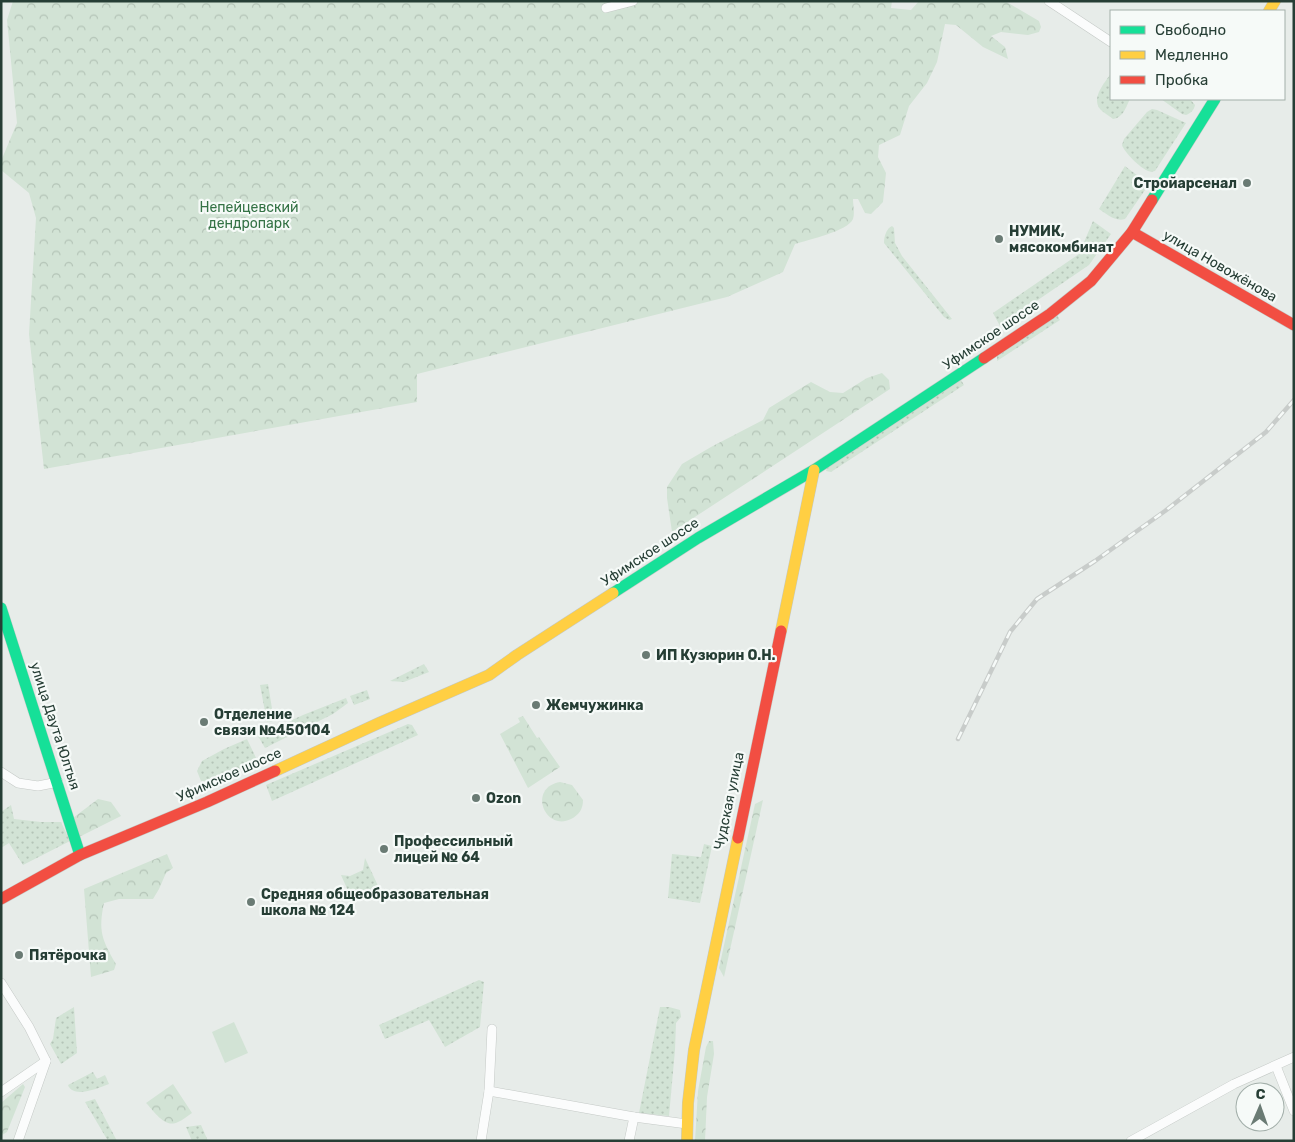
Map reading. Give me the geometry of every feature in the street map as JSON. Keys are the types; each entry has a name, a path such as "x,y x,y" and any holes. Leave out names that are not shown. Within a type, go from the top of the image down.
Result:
{"main road":[{"name":"Уфимское шоссе","path":"1,899 80,855 215,799 379,723 489,675 698,538 814,470 1050,314 1091,281 1132,232 1211,100"},
{"name":"улица Новожёнова","path":"1132,232 1294,325"},
{"name":"Чудская улица","path":"687,1141 688,1104 694,1050 814,470"},
{"name":"улица Даута Юлтыя","path":"1,608 80,855"}],"street":[{"path":"606,8 633,1"},
{"path":"1050,1 1110,41"},
{"path":"1,772 18,783 38,786 58,782"},
{"path":"1,983 29,1027 46,1061 18,1141"},
{"path":"481,1141 489,1091 492,1029"},
{"path":"1131,1141 1234,1084 1294,1057"},
{"path":"1,1092 46,1061"},
{"path":"1276,1066 1294,1111"},
{"path":"489,1091 634,1117 687,1124"},
{"path":"629,1141 634,1117"}],"green space":[{"name":"Непейцевский дендропарк","path":"13,1 892,1 891,8 911,10 919,1 1005,1 1039,21 1041,27 1039,32 1028,35 1001,32 991,36 1005,47 1008,59 983,47 956,25 945,24 937,62 927,83 909,106 900,135 879,145 878,157 886,173 883,202 871,214 865,213 858,199 853,199 854,217 850,223 827,235 795,244 783,272 727,297 417,374 417,402 44,469 29,334 36,218 29,193 1,170 1,161 17,123 7,20"},
{"path":"1110,75 1110,100 1130,100 1126,109 1119,117 1113,119 1100,109 1097,100 1100,90"},
{"path":"1162,100 1191,100 1195,105 1194,108 1186,115"},
{"path":"1152,109 1186,123 1155,171 1151,172 1137,163 1122,145 1124,139 1147,112"},
{"path":"1125,166 1141,179 1145,190 1125,219 1121,220 1111,217 1099,209"},
{"path":"1093,221 1111,234 1089,265 1000,326 993,313 1079,254"},
{"path":"892,226 894,228 895,243 902,256 952,319 949,320 944,317 884,243 886,233"},
{"path":"1057,315 1060,320 997,361 997,354"},
{"path":"882,373 889,380 890,389 672,532 667,487 682,464 763,420 769,408 811,382 830,392 843,393 867,378"},
{"path":"961,380 964,385 831,472 826,471 827,468"},
{"path":"424,664 429,672 404,682 390,681"},
{"path":"268,684 274,721 267,722 260,685"},
{"path":"367,690 370,699 354,705 350,696"},
{"path":"346,698 348,703 333,714 265,748 258,736 303,715"},
{"path":"523,716 537,738 539,737 560,767 528,788 500,734 520,722 518,718"},
{"path":"408,724 412,725 418,735 272,801 266,785"},
{"path":"247,739 258,762 213,781 201,781 197,771 202,761"},
{"path":"560,782 572,785 583,800 581,809 576,816 562,821 554,820 547,815 543,808 542,800 544,792 550,786"},
{"path":"98,799 111,802 121,816 79,837 73,818"},
{"path":"763,800 724,977 719,968 755,804"},
{"path":"11,805 14,819 61,822 70,841 23,865 9,843 1,848 1,812"},
{"path":"704,844 712,846 700,903 668,898 672,854 701,857"},
{"path":"167,854 173,868 166,873 153,899 119,899 104,903 101,921 102,935 116,964 114,970 91,977 84,889"},
{"path":"365,858 380,890 353,902 341,875 350,876 363,870"},
{"path":"479,980 484,982 480,1027 445,1047 429,1020 385,1039 379,1025"},
{"path":"74,1007 77,1053 61,1064 50,1044 53,1039 56,1018"},
{"path":"660,1007 680,1010 681,1017 676,1023 669,1116 639,1113"},
{"path":"234,1022 248,1053 225,1063 212,1032"},
{"path":"709,1041 713,1041 714,1054 707,1097 705,1141 695,1141 698,1091 706,1047"},
{"path":"93,1072 97,1079 105,1075 109,1084 81,1092 71,1089 68,1085"},
{"path":"23,1084 25,1087 7,1132 2,1135 1,1103"},
{"path":"173,1084 192,1113 173,1124 160,1118 146,1103"},
{"path":"95,1099 117,1141 108,1141 85,1102"},
{"path":"201,1125 208,1141 192,1141 186,1127"}],"railway":[{"path":"958,739 1010,632 1037,599 1095,561 1165,511 1266,432 1294,400"}],"traffic: fast":[{"path":"1152,200 1214,100"},
{"path":"613,593 698,538 814,470 984,358"},
{"path":"1,608 80,855"}],"traffic: slow":[{"path":"1270,10 1275,1"},
{"path":"781,631 814,470"},
{"path":"275,771 489,675 613,593"},
{"path":"687,1141 688,1103 694,1050 738,838"}],"traffic: jam":[{"path":"984,358 1050,314 1091,281 1132,232 1152,200"},
{"path":"1132,232 1294,325"},
{"path":"738,838 781,631"},
{"path":"1,899 80,855 207,802 275,771"}],"place":[{"name":"Стройарсенал","path":"1247,183"},
{"name":"НУМИК, мясокомбинат","path":"999,239"},
{"name":"ИП Кузюрин О.Н.","path":"646,655"},
{"name":"Жемчужинка","path":"536,705"},
{"name":"Отделение связи №450104","path":"204,722"},
{"name":"Ozon","path":"476,798"},
{"name":"Профессильный лицей № 64","path":"384,849"},
{"name":"Средняя общеобразовательная школа № 124","path":"251,902"},
{"name":"Пятёрочка","path":"19,955"}]}
